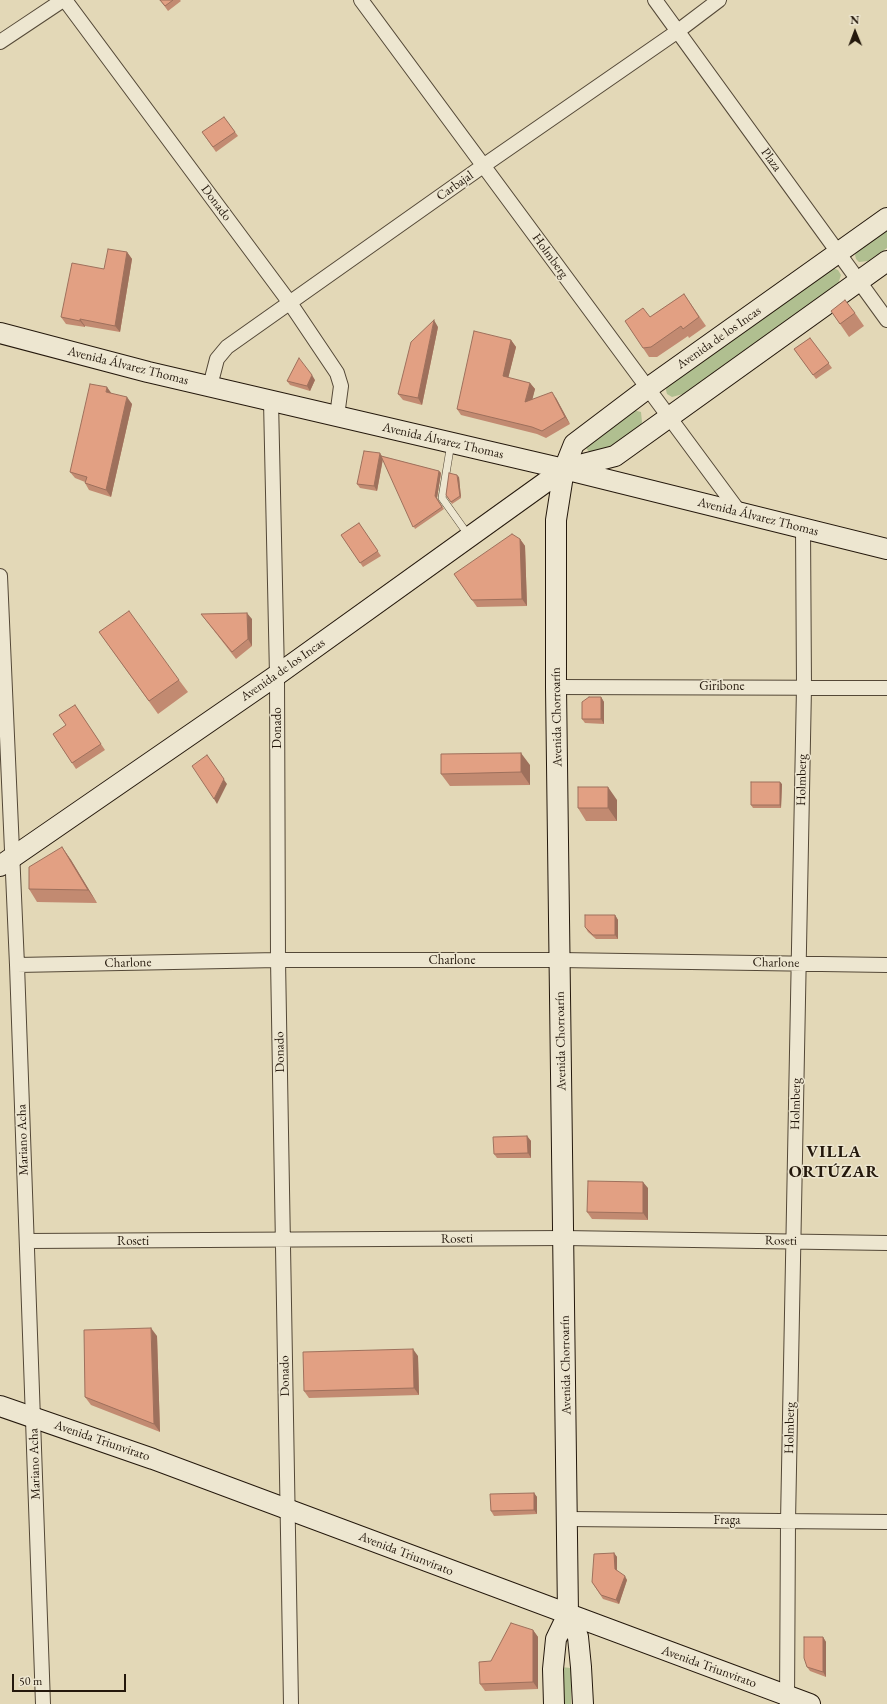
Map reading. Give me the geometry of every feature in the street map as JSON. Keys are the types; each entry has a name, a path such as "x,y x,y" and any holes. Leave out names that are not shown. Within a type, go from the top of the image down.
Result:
{"main road":[{"name":"Avenida de los Incas","path":"564,469 574,444 648,388 887,218"},
{"name":"Avenida de los Incas","path":"6,863 277,675 564,469 615,456 668,416 887,261"},
{"name":"Avenida Álvarez Thomas","path":"0,333 148,372 564,469 887,549"},
{"name":"Avenida Chorroarín","path":"564,469 556,520 556,686 568,1519 568,1614 578,1637 583,1704"},
{"name":"Avenida Triunvirato","path":"0,1406 153,1459 568,1614 702,1665 788,1700 810,1704"},
{"name":"Avenida Chorroarín","path":"554,1704 553,1669 556,1639 568,1614"}],"street":[{"path":"0,42 64,0"},
{"name":"Donado","path":"64,0 290,303 337,373 341,386 336,416"},
{"name":"Holmberg","path":"361,0 740,513"},
{"name":"Plaza","path":"655,0 887,320"},
{"name":"Carbajal","path":"210,386 217,359 227,347 483,166 678,31 719,0"},
{"name":"Donado","path":"271,401 277,675 278,960 291,1704"},
{"name":"Holmberg","path":"788,1700 788,1521 804,686 803,528"},
{"name":"Mariano Acha","path":"0,576 6,863 17,966 43,1704"},
{"name":"Giribone","path":"556,686 804,686 887,688"},
{"name":"Charlone","path":"17,966 278,960 560,960 887,965"},
{"name":"Roseti","path":"27,1241 564,1238 887,1243"},
{"name":"Fraga","path":"568,1519 887,1522"}],"lane":[{"path":"451,443 442,498 470,537"}],"green space":[{"path":"887,228 887,248 868,261 859,262 855,255 858,248"},
{"path":"832,268 838,270 841,275 838,284 683,394 672,397 667,394 667,385"},
{"path":"633,410 641,412 641,425 598,455 591,454 585,447"},
{"path":"560,1667 571,1668 571,1704 561,1704"}],"building":[{"path":"160,0 173,0 165,6"},
{"path":"224,117 235,132 213,147 202,132"},
{"path":"108,249 127,252 115,326 61,317 72,263 104,269"},
{"path":"684,294 699,317 683,329 681,326 651,347 643,348 625,321 643,308 650,317"},
{"path":"845,300 855,313 840,324 831,311"},
{"path":"434,320 418,398 398,394 411,342"},
{"path":"474,331 511,340 503,376 530,383 525,402 552,392 565,417 542,431 532,427 457,409"},
{"path":"810,338 829,363 813,375 794,349"},
{"path":"299,358 312,375 307,386 287,381"},
{"path":"90,384 107,387 106,392 127,397 106,490 85,483 87,477 70,472"},
{"path":"364,451 380,453 374,486 357,484"},
{"path":"381,456 439,471 435,496 442,507 413,527"},
{"path":"449,473 457,475 460,496 451,502 446,495"},
{"path":"359,523 378,551 360,563 341,535"},
{"path":"512,534 520,539 522,599 472,600 454,574"},
{"path":"129,611 179,680 149,701 99,632"},
{"path":"247,613 248,639 232,652 201,614"},
{"path":"589,697 601,697 601,719 582,719 582,702"},
{"path":"75,705 101,744 72,763 53,734 66,725 59,715"},
{"path":"521,753 521,772 441,774 441,754"},
{"path":"207,755 224,779 214,799 192,766"},
{"path":"751,782 780,782 780,805 751,805"},
{"path":"578,787 608,787 608,808 578,808"},
{"path":"62,847 88,890 29,889 29,867"},
{"path":"585,915 615,915 615,935 593,935 585,927"},
{"path":"527,1136 528,1153 494,1154 493,1137"},
{"path":"588,1181 643,1182 643,1213 587,1212"},
{"path":"151,1328 154,1424 85,1397 84,1330"},
{"path":"413,1349 414,1388 304,1391 303,1352"},
{"path":"534,1493 534,1510 491,1511 490,1494"},
{"path":"614,1553 615,1569 625,1576 616,1600 601,1595 592,1582 594,1554"},
{"path":"511,1623 533,1630 533,1682 480,1684 479,1662 491,1661"},
{"path":"804,1637 823,1637 823,1672 807,1667 804,1658"}],"district":[{"name":"VILLA ORTÚZAR","path":"834,1162"}]}
